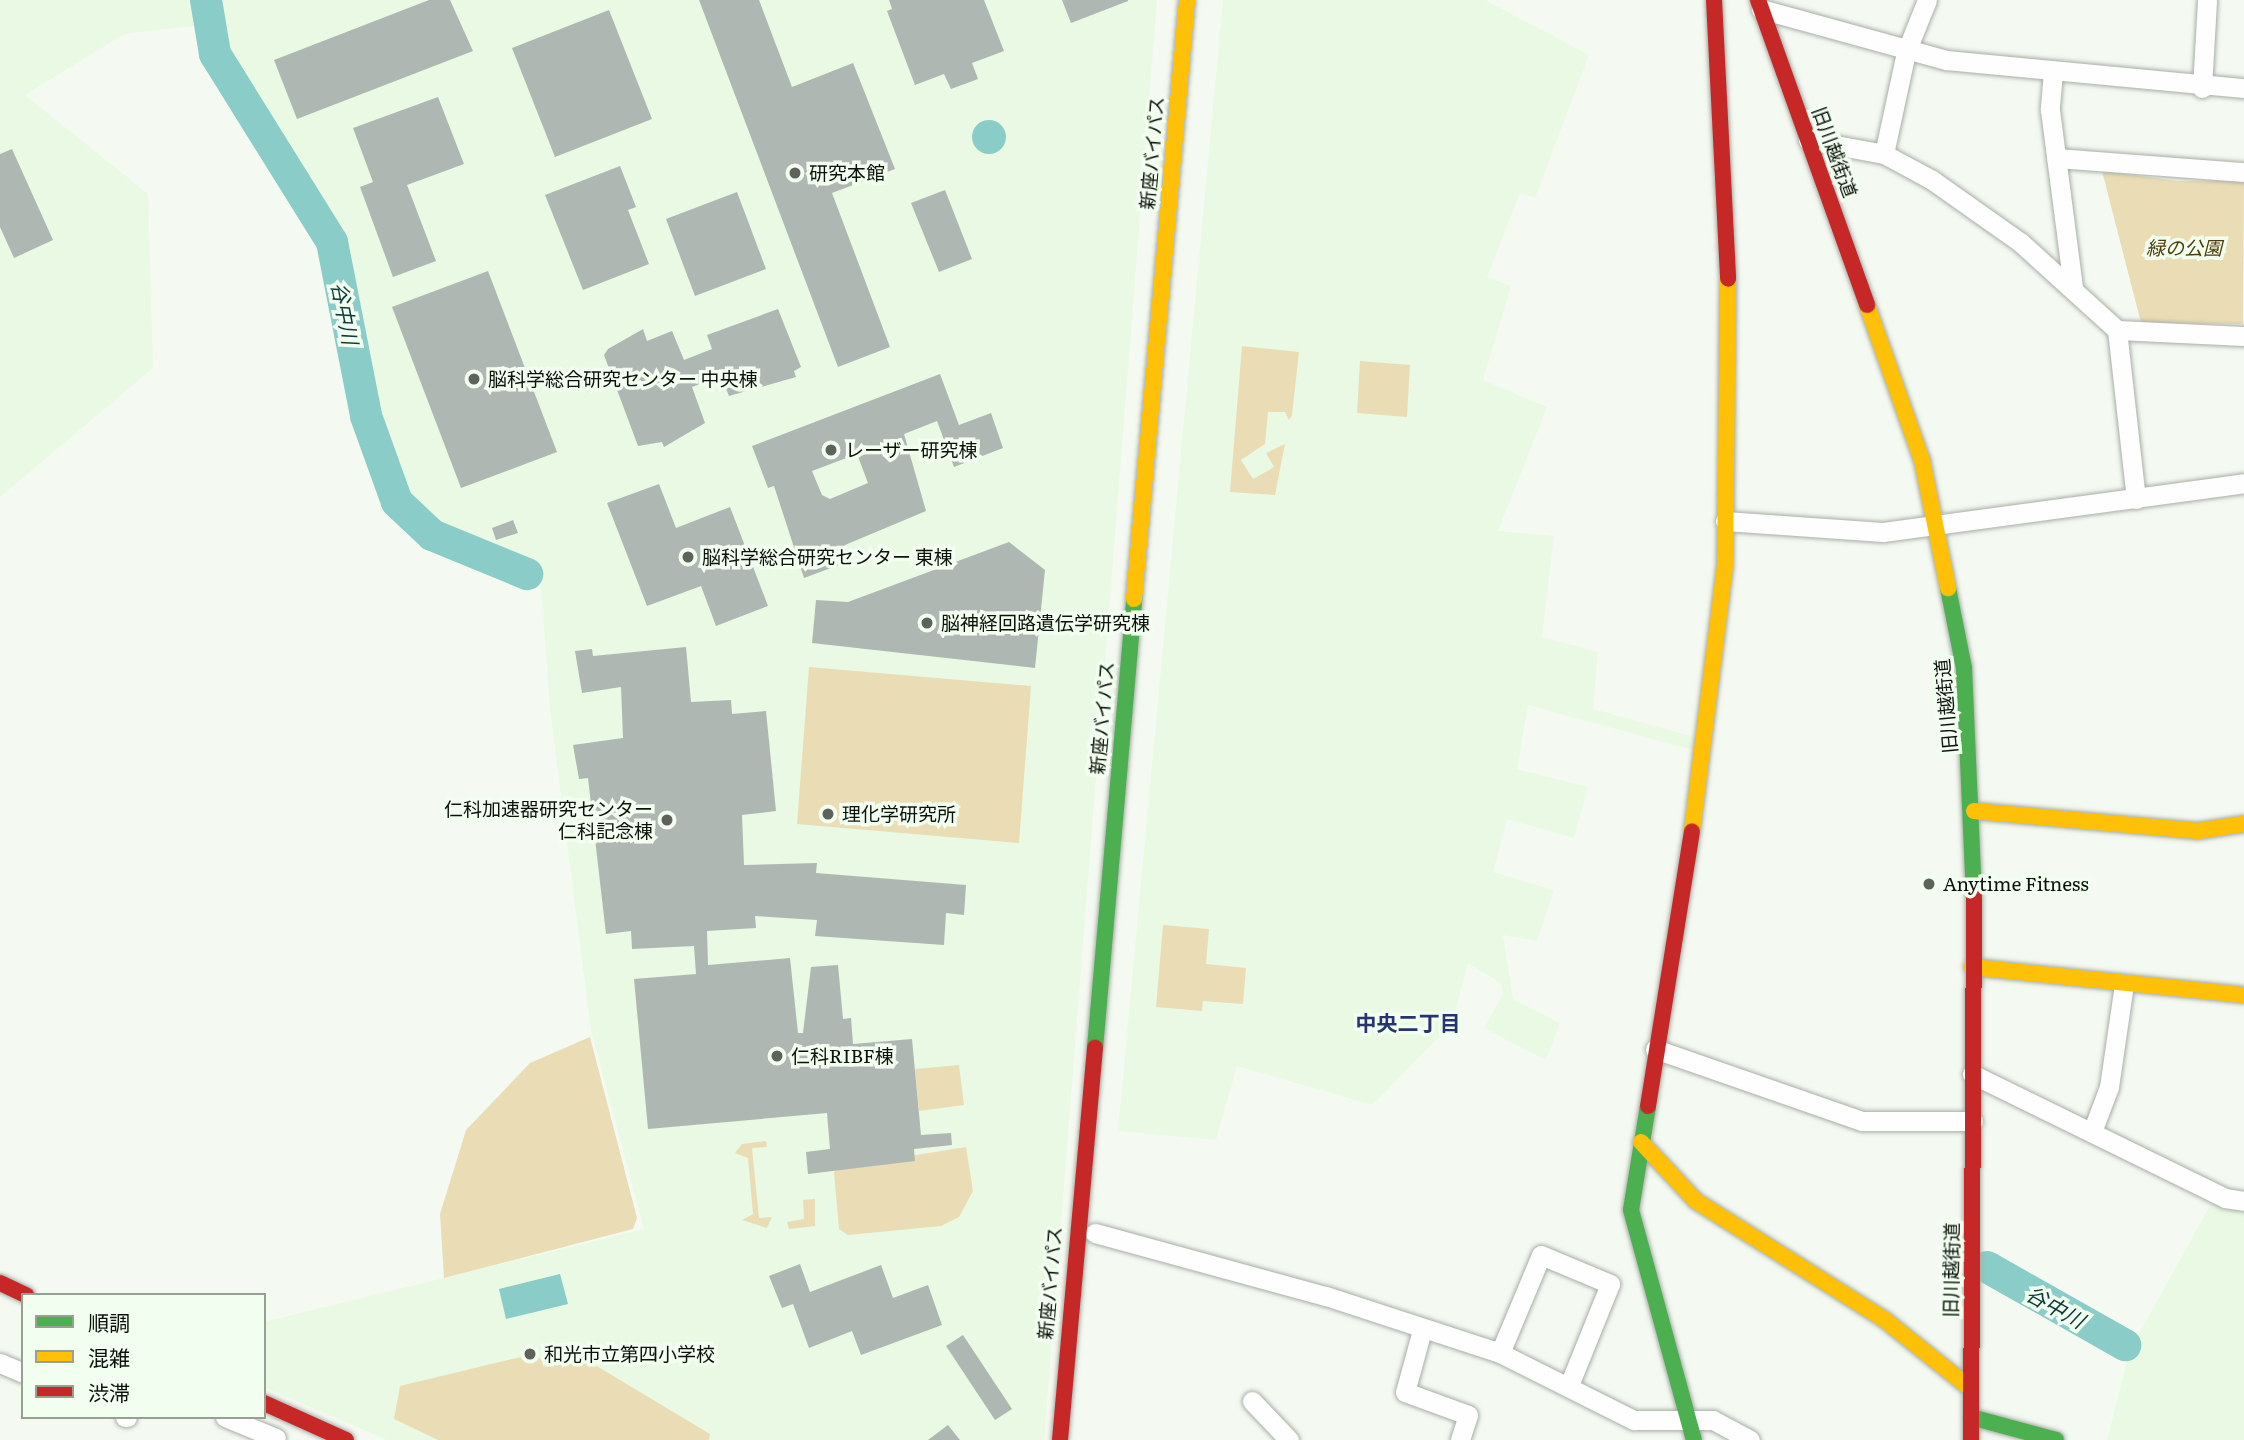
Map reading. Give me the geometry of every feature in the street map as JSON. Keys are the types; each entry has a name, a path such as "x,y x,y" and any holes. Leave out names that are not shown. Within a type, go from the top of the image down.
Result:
{"main road":[{"name":"新座バイパス","path":"1060,1440 1186,0"},
{"name":"新座バイパス","path":"1077,1440 1202,0"},
{"path":"1694,1440 1633,1233 1641,1142 1705,746 1725,521 1728,243 1714,0"},
{"name":"旧川越街道","path":"1759,4 1887,353 1939,526 1964,668 1974,811 1970,1440"},
{"path":"1974,811 2198,831 2244,824"},
{"path":"1972,967 2244,995"},
{"path":"1641,1142 1696,1201 1875,1314 1970,1388"},
{"path":"0,1283 22,1293"},
{"path":"266,1404 346,1440"},
{"path":"1971,1417 2045,1439"}],"street":[{"path":"1884,154 1906,52 1927,0"},
{"path":"2202,88 2207,0"},
{"path":"1759,4 1906,52 2053,72 2202,88 2244,88"},
{"path":"2053,72 2056,158 2073,288"},
{"path":"1808,140 1884,154 2020,242 2118,330 2244,336"},
{"path":"2056,158 2244,172"},
{"path":"2118,330 2136,499"},
{"path":"1725,521 1853,533 1939,526 2244,483"},
{"path":"2092,1132 2109,1087 2124,984"},
{"path":"1655,1049 1862,1121 1973,1121"},
{"path":"1972,1074 2225,1198 2244,1201"},
{"path":"1095,1233 1326,1296 1422,1330 1500,1353 1570,1383 1634,1420 1713,1420 1750,1440"},
{"path":"1500,1353 1541,1255 1610,1284 1570,1383"},
{"path":"1422,1330 1405,1392 1468,1415 1460,1440"},
{"path":"0,1363 21,1372"},
{"path":"1252,1401 1289,1440"},
{"path":"230,1419 276,1438"}],"shaded area":[{"name":"理化学研究所","path":"0,0 1157,0 1044,1440 387,1440 266,1388 266,1322 644,1229 591,1030 550,709 540,574 439,537 403,496 387,460 318,201 202,25 124,34 25,95 148,194 153,368 0,497"},
{"path":"1223,0 1485,0 1589,55 1535,198 1520,193 1487,277 1511,286 1483,380 1547,407 1498,531 1554,536 1542,637 1598,652 1593,709 1695,737 1693,750 1528,705 1517,769 1588,787 1574,838 1507,819 1493,872 1554,890 1537,941 1503,935 1513,999 1560,1023 1546,1060 1484,1028 1503,994 1501,983 1468,963 1452,1024 1372,1105 1237,1066 1216,1140 1118,1131"},
{"path":"2212,1202 2244,1208 2244,1440 2107,1440 2130,1350"}],"green space":[{"name":"緑の公園","path":"2102,171 2178,181 2244,181 2243,324 2141,323"},
{"path":"1242,346 1299,352 1292,415 1289,420 1285,412 1268,412 1265,444 1241,460 1253,479 1274,467 1266,453 1285,444 1275,495 1230,492"},
{"path":"1360,361 1410,365 1407,417 1357,413"},
{"path":"809,667 1031,686 1019,843 797,824"},
{"path":"1163,925 1209,929 1206,964 1246,968 1243,1004 1203,1001 1202,1011 1156,1007"},
{"path":"590,1037 637,1218 633,1229 444,1278 440,1214 466,1130 530,1063"},
{"path":"959,1065 964,1105 919,1111 915,1069"},
{"path":"766,1141 767,1147 752,1148 759,1218 772,1217 767,1228 742,1220 753,1214 748,1158 735,1153 742,1144"},
{"path":"966,1147 973,1191 959,1217 941,1226 848,1235 839,1229 834,1172 841,1167"},
{"path":"815,1199 815,1226 789,1229 787,1222 804,1219 803,1200"},
{"path":"525,1356 590,1362 710,1434 709,1440 438,1440 394,1419 400,1386"}],"water":[{"path":"989,120 1001,125 1006,137 1001,149 989,154 977,149 972,137 977,125"},
{"path":"560,1274 568,1304 506,1319 499,1289"}],"building":[{"path":"429,0 450,0 473,51 297,119 274,60"},
{"name":"研究本館","path":"699,0 759,0 792,87 853,63 895,169 832,193 890,347 838,367"},
{"path":"889,0 984,0 1004,51 972,63 978,79 951,89 944,74 915,85 887,11 892,9"},
{"path":"1062,0 1128,0 1128,1 1071,23"},
{"path":"609,10 652,119 555,157 512,48"},
{"path":"438,97 464,164 407,185 436,261 393,277 360,187 373,182 353,128"},
{"path":"12,149 53,240 14,258 0,227 0,154"},
{"path":"620,166 636,207 628,210 649,264 583,290 545,195"},
{"path":"945,190 972,259 939,272 911,203"},
{"path":"737,192 766,269 695,296 666,219"},
{"name":"脳科学総合研究センター 中央棟","path":"488,271 557,452 461,488 392,307"},
{"path":"778,309 801,367 794,371 796,377 729,396 721,376 692,387 705,423 664,447 662,442 638,446 604,355 608,349 643,329 647,341 672,331 684,360 712,349 707,335"},
{"path":"940,374 959,425 991,413 1003,448 954,467 937,421 904,434 926,511 845,545 847,562 804,578 774,486 768,488 752,446","holes":["857,454 868,483 830,499 822,495 812,471"]},
{"name":"脳科学総合研究センター 東棟","path":"659,484 676,528 730,507 768,606 716,626 701,586 647,606 607,503"},
{"path":"513,520 518,533 496,540 492,528"},
{"name":"脳神経回路遺伝学研究棟","path":"1009,542 1045,570 1035,668 812,643 816,600 848,602"},
{"path":"686,647 691,702 731,700 732,714 766,711 776,811 742,815 744,865 817,863 816,873 966,885 964,915 946,913 944,945 815,936 817,920 755,916 756,928 707,931 708,965 790,958 798,1033 803,1033 811,967 838,965 843,1019 851,1018 853,1044 912,1039 921,1135 951,1133 952,1145 914,1149 915,1161 808,1174 806,1152 830,1149 827,1113 648,1129 634,979 696,974 694,946 632,949 631,931 606,934 588,778 579,779 573,745 623,738 621,687 582,693 575,651 592,649 593,656"},
{"path":"800,1264 810,1292 881,1265 893,1298 928,1285 942,1325 861,1355 852,1331 809,1348 793,1304 782,1308 769,1276"},
{"path":"963,1335 1012,1409 995,1420 946,1346"},
{"path":"948,1425 960,1440 928,1440"}],"waterway":[{"name":"谷中川","path":"206,0 215,54 332,242 366,416 397,502 432,535 527,574"},
{"name":"谷中川","path":"1987,1267 2125,1345"}],"traffic: fast":[{"path":"1948,588 1964,668 1974,898"},
{"path":"1095,1048 1134,599"},
{"path":"1648,1106 1631,1210 1694,1440"},
{"path":"1971,1417 2056,1440"}],"traffic: slow":[{"path":"1134,599 1187,0"},
{"path":"1692,831 1725,566 1728,279"},
{"path":"1867,305 1922,460 1948,588"},
{"path":"1974,811 2198,831 2244,824"},
{"path":"1972,967 2244,995"},
{"path":"1641,1142 1696,1201 1885,1320 1970,1388"}],"traffic: jam":[{"path":"1714,0 1728,279"},
{"path":"1758,0 1867,305"},
{"path":"1648,1106 1692,831"},
{"path":"1971,1440 1974,898"},
{"path":"1060,1440 1095,1048"},
{"path":"0,1283 22,1293"},
{"path":"266,1404 346,1440"}],"place":[{"name":"研究本館","path":"795,173"},
{"name":"脳科学総合研究センター 中央棟","path":"474,379"},
{"name":"レーザー研究棟","path":"831,450"},
{"name":"脳科学総合研究センター 東棟","path":"688,557"},
{"name":"脳神経回路遺伝学研究棟","path":"927,623"},
{"name":"理化学研究所","path":"828,814"},
{"name":"仁科加速器研究センター 仁科記念棟","path":"667,820"},
{"name":"Anytime Fitness","path":"1929,884"},
{"name":"仁科RIBF棟","path":"777,1056"},
{"name":"和光市立第四小学校","path":"530,1354"}],"district":[{"name":"中央二丁目","path":"1408,1022"}]}
